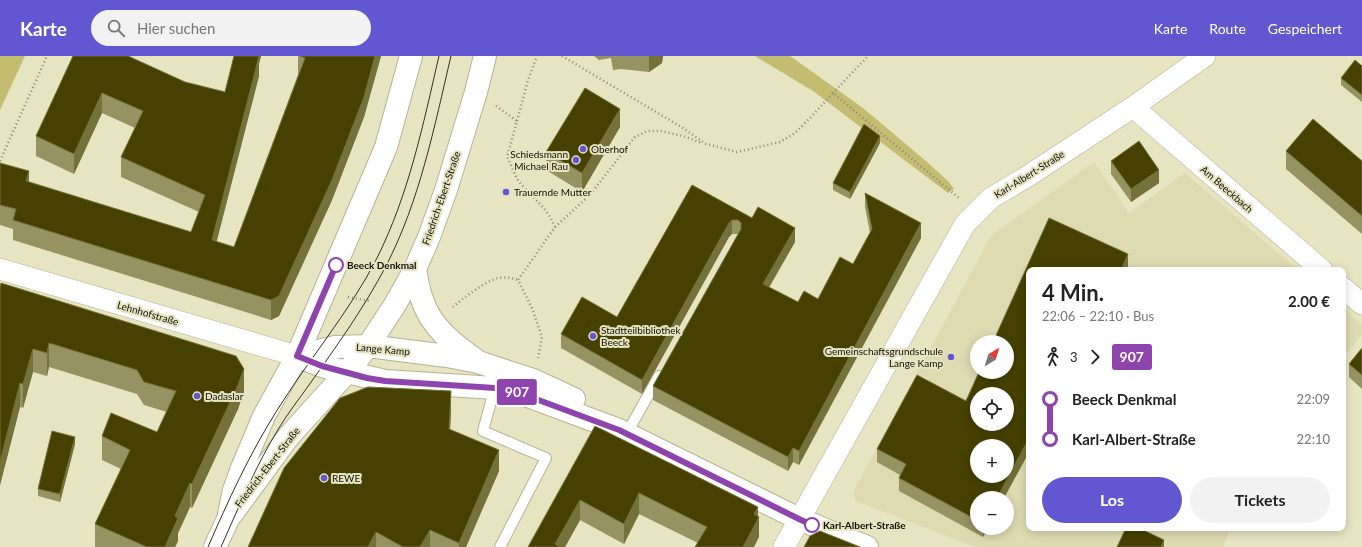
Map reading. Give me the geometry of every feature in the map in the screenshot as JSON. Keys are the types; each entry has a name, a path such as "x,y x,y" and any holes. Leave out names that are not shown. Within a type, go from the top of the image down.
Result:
{"street":[{"name":"Friedrich-Ebert-Straße","path":"228,519 234,490 264,416 297,356 386,147 411,56"},
{"name":"Friedrich-Ebert-Straße","path":"215,547 228,519 289,436 347,372 368,346 396,303 415,269 429,237 446,190 476,92 485,56"},
{"name":"Karl-Albert-Straße","path":"784,547 965,224 992,198 1132,107 1205,56"},
{"name":"Am Beeckbach","path":"1132,107 1319,267"},
{"name":"Lehnhofstraße","path":"0,269 297,356"},
{"path":"415,269 421,299 433,322 457,346 478,362"},
{"path":"1346,291 1362,304"},
{"name":"Lange Kamp","path":"297,356 335,347 368,346 447,356 478,362 498,379 517,392 623,431 799,519 867,547"},
{"name":"Lange Kamp","path":"297,356 322,366 385,381 498,379 532,380 572,397 623,431"}],"lane":[{"path":"623,431 665,366"},
{"path":"498,379 483,431 546,458 500,547"}],"path":[{"path":"0,161 47,56"},
{"path":"537,56 528,80 507,157 520,184 550,215 555,227"},
{"path":"562,56 683,128 706,144"},
{"path":"532,380 542,337 532,308 518,280 555,227 589,196 635,137 647,131 661,131 737,152 780,142 795,133 868,56"},
{"path":"476,92 517,121"},
{"path":"833,93 977,212"}],"shaded area":[{"path":"0,56 25,56 0,110"},
{"path":"755,56 790,56 863,108 927,162 949,182 954,189 948,193 813,91"},
{"name":"Gemeinschaftsgrundschule Lange Kamp","path":"1094,162 1129,213 1185,173 1295,267 1026,267 1026,531 1230,531 1223,547 975,547 856,501 853,492 991,236"},
{"path":"1346,311 1362,325 1362,335 1346,354"}],"building":[{"path":"73,56 128,56 185,82 225,92 234,56 259,56 212,240 234,247 305,58 300,56 375,56 364,97 332,180 279,296 271,300 13,220 16,209 0,205 0,163 29,171 26,181 191,232 205,195 121,157 143,111 102,93 74,154 36,136"},
{"path":"1355,60 1362,66 1362,95 1341,78"},
{"name":"Oberhof","path":"585,88 620,109 582,173 546,152"},
{"path":"1313,119 1362,161 1362,216 1286,151"},
{"path":"864,124 880,136 850,192 833,183"},
{"path":"1139,141 1159,170 1131,189 1111,161"},
{"path":"692,185 752,218 758,207 795,228 763,284 798,302 804,291 818,299 840,257 853,264 872,229 865,193 921,223 799,451 793,448 788,457 653,386 741,229 741,223 738,220 732,220 729,223 642,380 561,334 582,297 617,317"},
{"path":"1049,218 1128,254 1122,267 1027,267"},
{"path":"1026,269 1026,444 1014,466 1014,439 970,439 970,483 1005,483 1001,491 970,491 970,516 899,478 906,464 877,449 917,375 966,401 970,392 970,431 1014,431 1014,387 972,387 976,379 1014,379 1014,335 996,335"},
{"path":"1,283 236,356 244,369 192,484 190,483 175,516 178,518 165,547 147,547 95,524 130,450 102,436 111,413 157,432 176,391 144,382 137,370 49,343 47,353 33,349 23,384 20,383 0,462"},
{"path":"1362,348 1362,375 1349,364"},
{"path":"368,387 451,391 449,429 499,450 459,543 430,530 420,547 403,547 376,532 368,547 248,547 284,468 340,398"},
{"path":"595,426 758,507 754,514 759,517 743,547 695,547 707,527 639,493 624,524 580,500 555,544 560,547 528,547"},
{"path":"52,431 75,437 60,494 38,489"},
{"path":"820,531 860,547 804,547 810,536"},
{"path":"1125,531 1145,531 1164,540 1161,547 1117,547"}],"tram line":[{"path":"208,547 239,478 266,428 288,393 354,298 377,258 398,209 414,159 439,56"},
{"path":"221,547 248,486 271,442 286,417 359,312 386,266 398,241 417,190 425,163 451,56"}],"bus line":[{"name":"907","path":"336,265 297,356 322,366 367,378 385,381 495,388 517,392 619,430 812,525"}],"place":[{"name":"Oberhof","path":"583,149"},
{"name":"Schiedsmann Michael Rau","path":"576,160"},
{"name":"Trauernde Mutter","path":"506,192"},
{"name":"Beeck Denkmal","path":"336,265"},
{"name":"Stadtteilbibliothek Beeck","path":"593,336"},
{"name":"Gemeinschaftsgrundschule Lange Kamp","path":"951,357"},
{"name":"Dadaslar","path":"197,396"},
{"name":"REWE","path":"324,478"},
{"name":"Karl-Albert-Straße","path":"812,525"}]}
